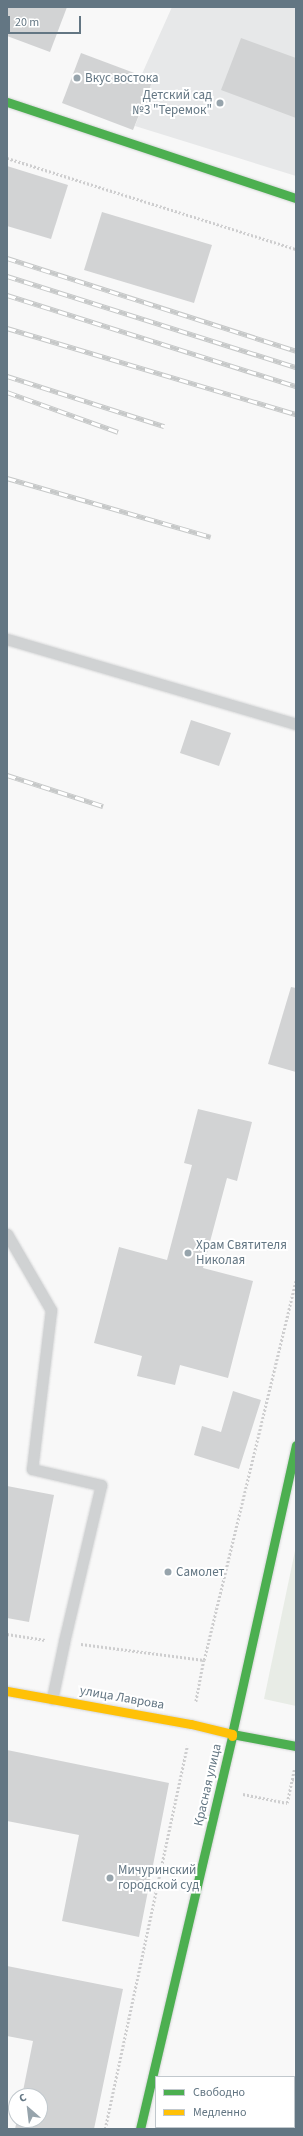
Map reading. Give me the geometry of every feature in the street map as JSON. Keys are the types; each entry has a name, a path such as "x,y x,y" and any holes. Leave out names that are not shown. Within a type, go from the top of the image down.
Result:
{"main road":[{"path":"7,102 296,198"},
{"name":"Красная улица","path":"140,2129 221,1789 296,1445"},
{"name":"улица Лаврова","path":"7,1692 191,1724 232,1734 296,1746"}],"lane":[{"path":"7,639 296,724"},
{"path":"7,1234 51,1310 32,1469 101,1485 52,1699"}],"path":[{"path":"7,158 296,248"},
{"path":"105,2129 204,1660 296,1279"},
{"path":"7,1634 204,1660"},
{"path":"221,1789 287,1803 295,1766"},
{"path":"292,1779 296,1780"}],"shaded area":[{"name":"Детский сад №3 \"Теремок\"","path":"172,7 296,7 296,176 135,126 153,80 141,76"},
{"path":"296,1546 296,1706 264,1699"}],"building":[{"path":"7,7 67,7 50,52 7,36"},
{"path":"241,38 296,58 296,118 221,90"},
{"path":"81,53 153,80 133,130 62,103"},
{"path":"7,166 68,185 51,239 7,226"},
{"path":"102,212 212,245 194,303 84,270"},
{"path":"191,720 231,733 219,766 180,753"},
{"path":"291,987 296,988 296,1072 268,1064"},
{"name":"Храм Святителя Николая","path":"198,1109 252,1122 237,1181 227,1178 203,1268 253,1281 228,1378 180,1365 175,1385 137,1376 142,1356 94,1343 119,1247 167,1260 192,1165 184,1163"},
{"path":"233,1391 261,1400 239,1469 194,1455 202,1426 221,1432"},
{"path":"7,1486 54,1495 29,1622 7,1618"},
{"name":"Мичуринский городской суд","path":"7,1750 169,1783 139,1937 62,1921 79,1835 7,1821"},
{"path":"7,1966 123,1989 94,2129 15,2129 48,2128 48,2088 24,2088 33,2041 7,2036"}],"railway":[{"path":"7,258 296,351"},
{"path":"7,276 296,367"},
{"path":"7,295 296,386"},
{"path":"7,328 296,414"},
{"path":"7,376 164,426"},
{"path":"7,392 118,432"},
{"path":"7,478 211,537"},
{"path":"7,775 103,806"}],"traffic: fast":[{"path":"7,102 296,198"},
{"path":"296,1445 232,1734 296,1746"},
{"path":"140,2129 232,1736"}],"traffic: slow":[{"path":"7,1691 191,1724 232,1734 232,1736"}],"place":[{"name":"Вкус востока","path":"77,78"},
{"name":"Детский сад №3 \"Теремок\"","path":"220,103"},
{"name":"Храм Святителя Николая","path":"188,1253"},
{"name":"Самолет","path":"168,1572"},
{"name":"Мичуринский городской суд","path":"110,1878"}]}
